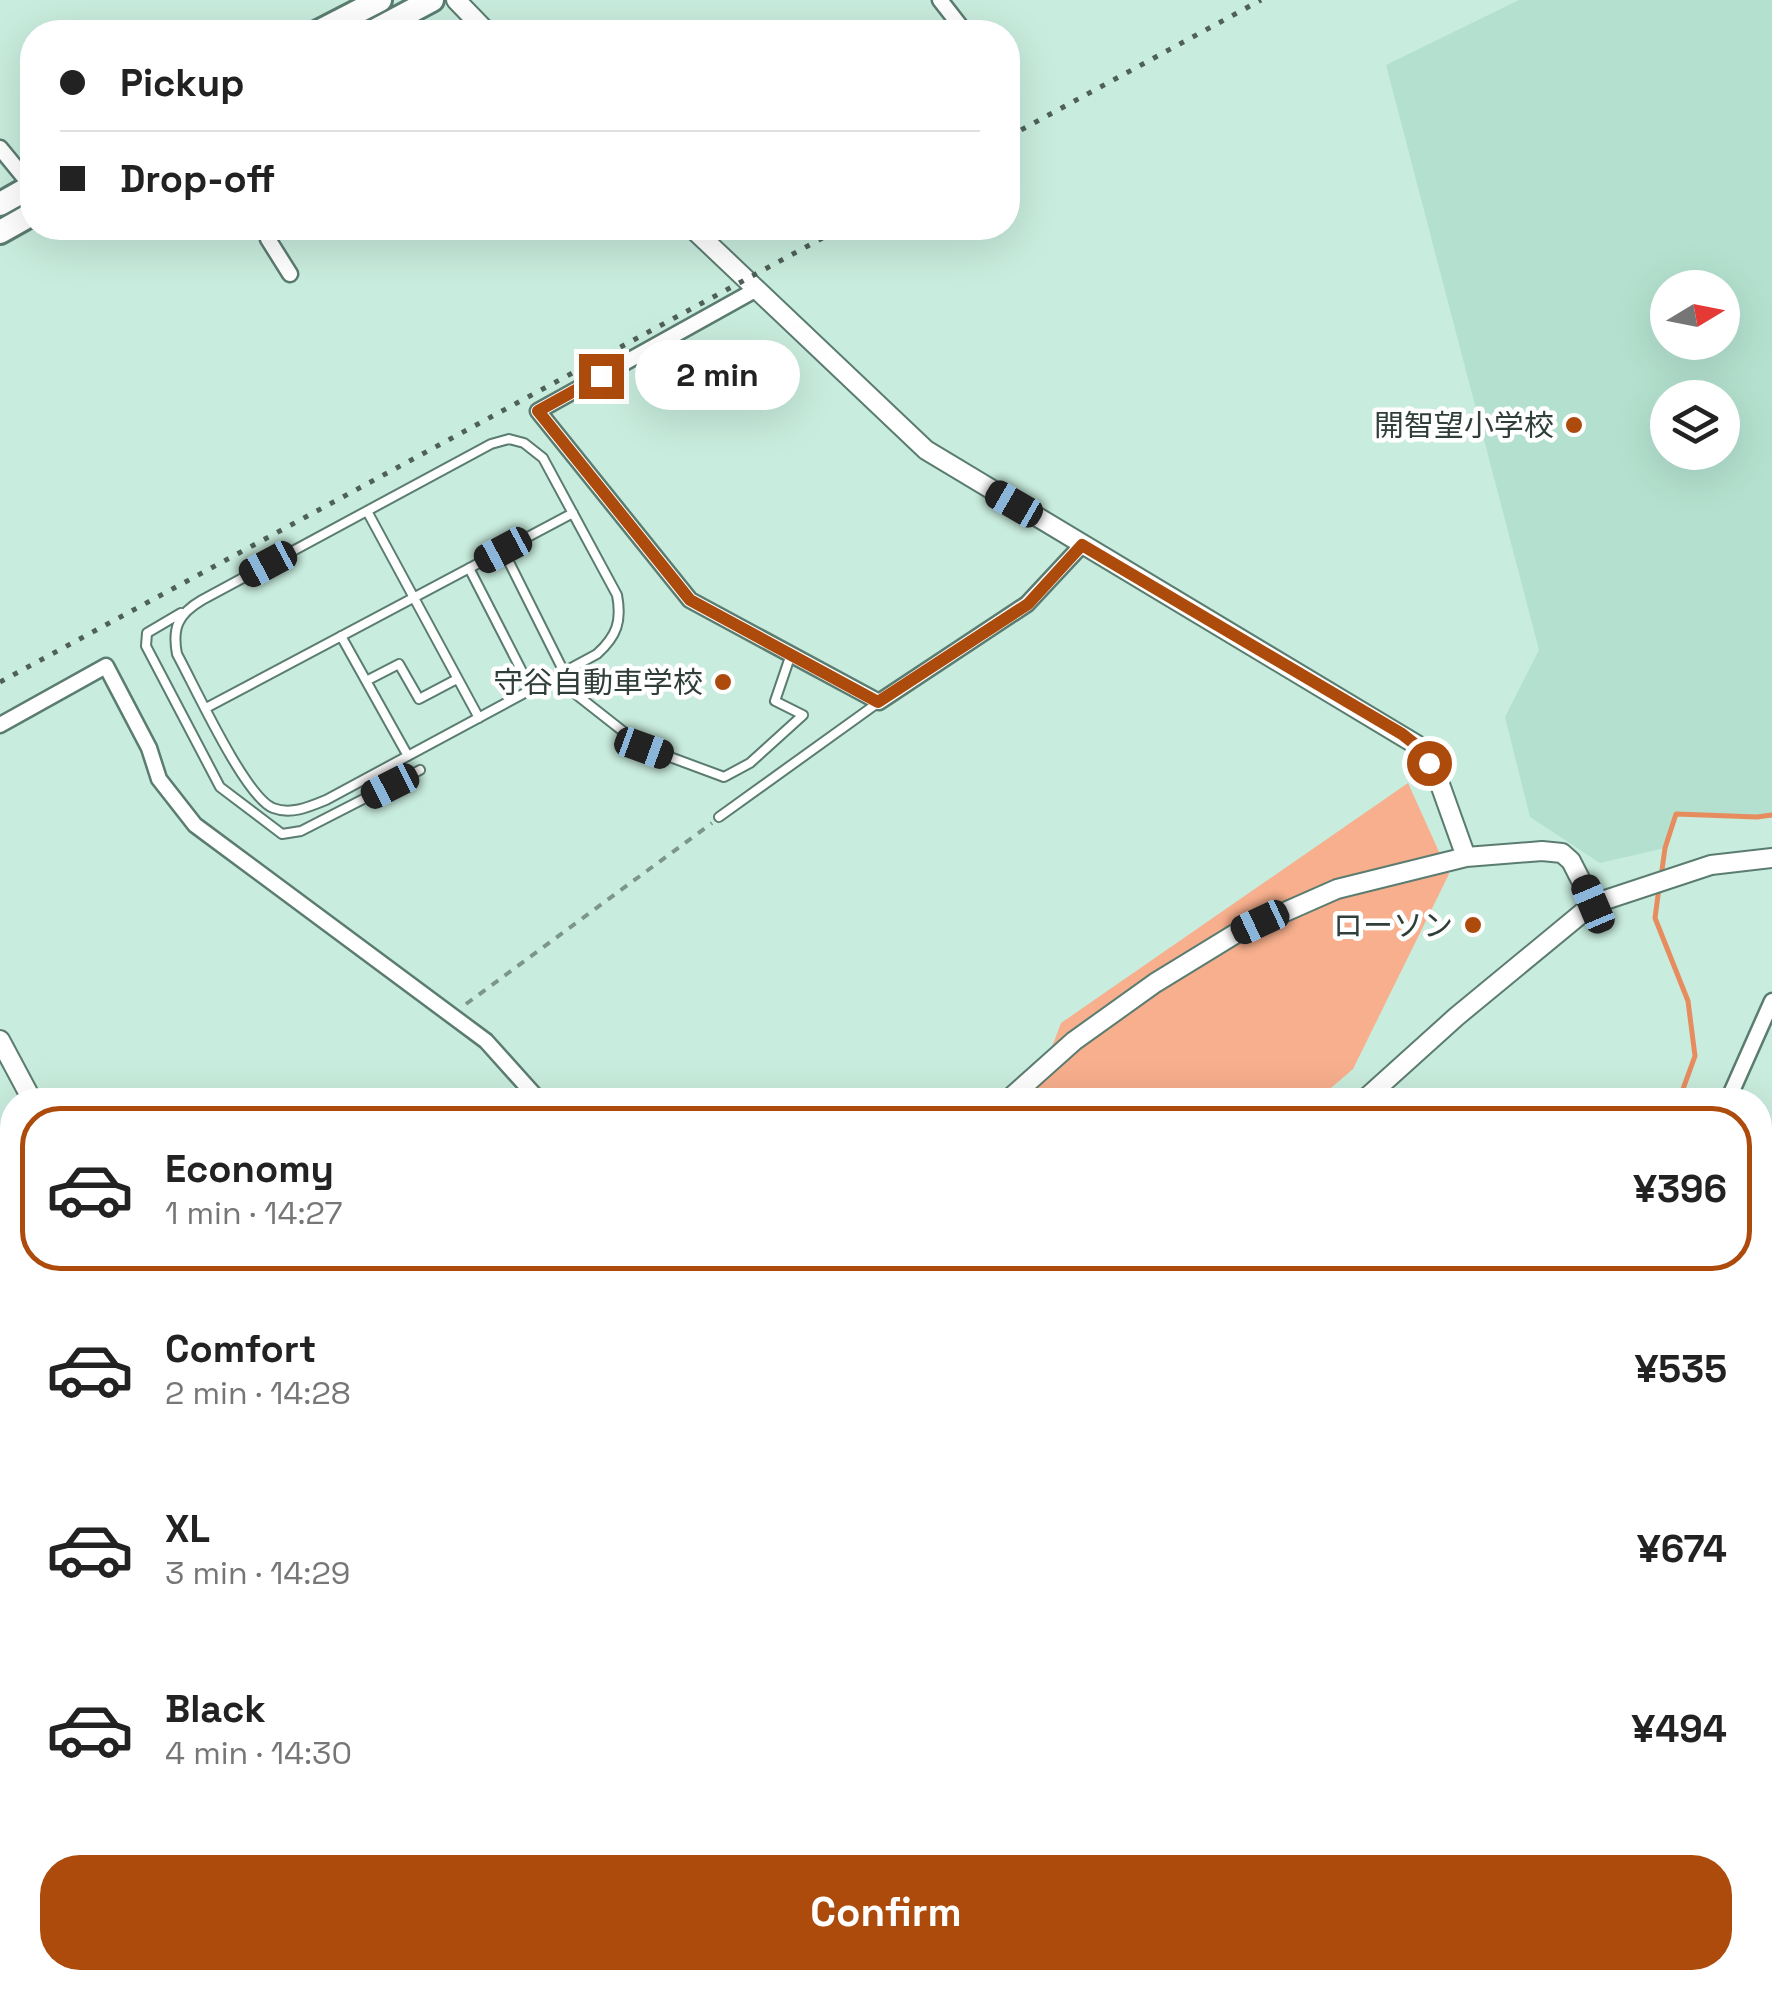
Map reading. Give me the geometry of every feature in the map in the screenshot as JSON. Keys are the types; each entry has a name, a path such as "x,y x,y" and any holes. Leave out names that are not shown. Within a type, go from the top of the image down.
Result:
{"highway":[{"path":"341,20 380,0"},
{"path":"394,20 432,0"}],"street":[{"path":"456,0 475,20"},
{"path":"940,0 956,20"},
{"path":"0,148 20,172"},
{"path":"269,240 290,274"},
{"path":"705,240 926,450 1416,745 1437,776 1466,857"},
{"path":"757,290 538,411 690,600 878,702 1028,604 1082,545"},
{"path":"0,724 106,666 148,748 159,779 195,825 486,1041 528,1088"},
{"path":"1022,1088 1124,1004 1235,934 1337,889 1466,857 1542,851 1562,853 1571,861 1593,904"},
{"path":"1377,1088 1593,904 1711,865 1772,858"},
{"path":"1733,1088 1772,1001"},
{"path":"0,1040 26,1088"}],"lane":[{"path":"189,608 178,620 174,636 178,654 250,789 271,808 290,812 306,808 597,654 612,640 621,616 617,595 543,458 524,443 508,439 491,444 189,608 147,633 146,646 220,786 282,834 301,831 420,770"},
{"path":"367,511 479,718"},
{"path":"206,708 573,513"},
{"path":"503,550 564,672"},
{"path":"469,568 531,689"},
{"path":"342,636 408,756"},
{"path":"554,677 644,748 724,777 750,763 803,715 775,700 791,654"},
{"path":"366,681 399,664 418,699 457,679"},
{"path":"720,817 878,702"}],"path":[{"path":"451,1015 720,817"}],"shaded area":[{"name":"開智望小学校","path":"1519,0 1772,0 1772,813 1757,817 1676,814 1665,848 1600,863 1530,817 1505,717 1539,650 1386,65"},
{"path":"1408,783 1449,874 1353,1069 1331,1088 1037,1088 1061,1023"}],"waterway":[{"path":"1661,877 1676,814 1772,815"},
{"path":"1659,888 1655,918 1688,1001 1695,1056 1683,1088"}],"railway":[{"path":"1020,131 1261,0"},
{"path":"0,682 819,240"}],"place":[{"name":"開智望小学校","path":"1574,425"},
{"name":"守谷自動車学校","path":"723,682"},
{"name":"ローソン","path":"1473,925"}],"route":[{"path":"601,376 538,411 690,600 878,702 1028,604 1082,545 1402,734 1429,763"}]}
